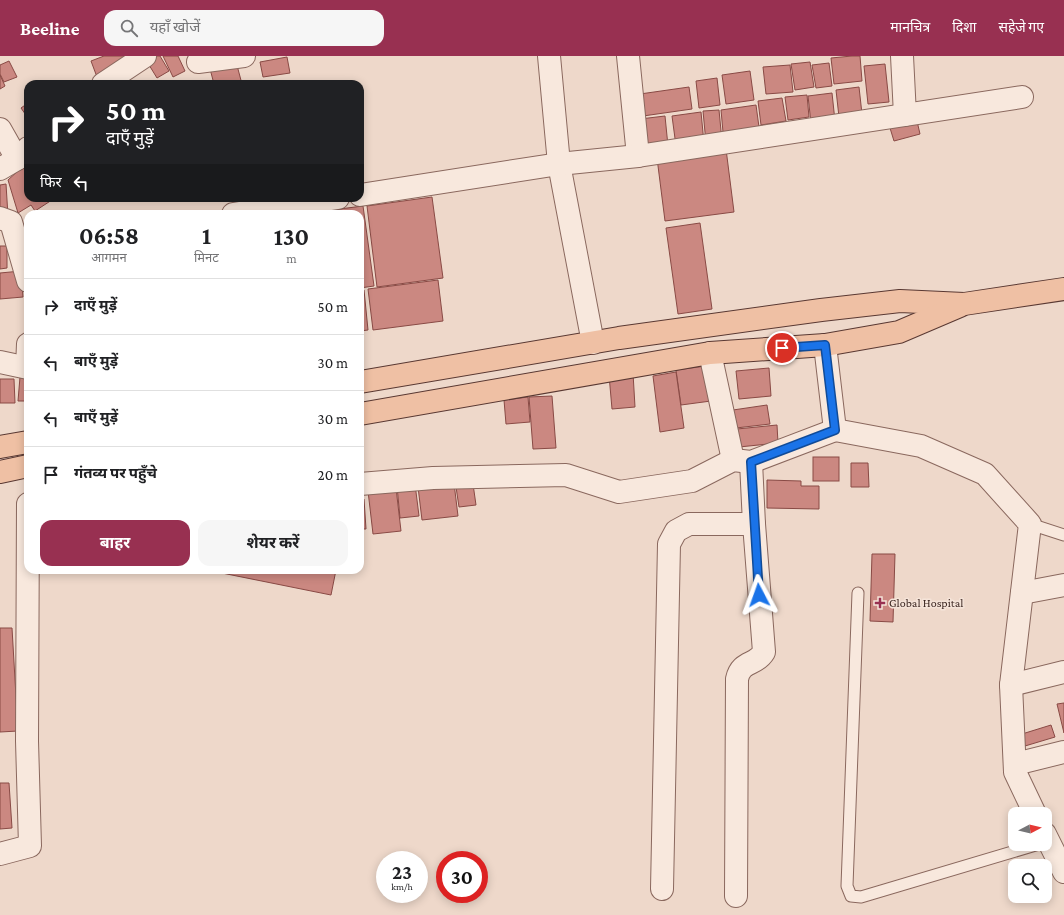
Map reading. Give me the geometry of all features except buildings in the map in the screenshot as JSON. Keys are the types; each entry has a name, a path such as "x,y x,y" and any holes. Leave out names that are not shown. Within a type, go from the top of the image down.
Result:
{"main road":[{"path":"364,381 593,344 619,338 821,310 900,301 964,304 1064,289"},
{"path":"364,413 710,353 825,345 899,332 964,304"},
{"path":"0,447 24,443"},
{"path":"0,472 24,467"}],"street":[{"path":"109,80 145,56"},
{"path":"198,62 244,56"},
{"path":"549,56 559,164 593,344"},
{"path":"628,56 638,156"},
{"path":"902,56 905,115"},
{"path":"364,194 559,164 638,156 1022,97"},
{"path":"0,129 15,159"},
{"path":"259,210 312,202"},
{"path":"0,218 10,222 24,268"},
{"path":"825,345 835,430"},
{"path":"710,353 742,461 754,524 764,652 761,656 741,668 738,672 737,679 736,896"},
{"path":"0,362 24,366"},
{"path":"364,484 447,478 566,474 619,492 692,481 742,461 835,430 920,446 985,474 1030,524 1011,685 1015,772 1032,807"},
{"path":"662,889 669,544 676,532 689,524 754,524"},
{"path":"0,854 30,846 27,741 28,574"},
{"path":"1022,593 1064,585"},
{"path":"1011,685 1064,672"},
{"path":"1015,764 1064,752"},
{"path":"1052,849 1064,872"}],"lane":[{"path":"1030,524 1064,535"},
{"path":"858,593 847,886 851,896 861,898 1022,851"}],"place":[{"name":"Global Hospital","path":"880,603"}],"route":[{"path":"759,595 751,462 835,430 825,345 782,348"}]}
